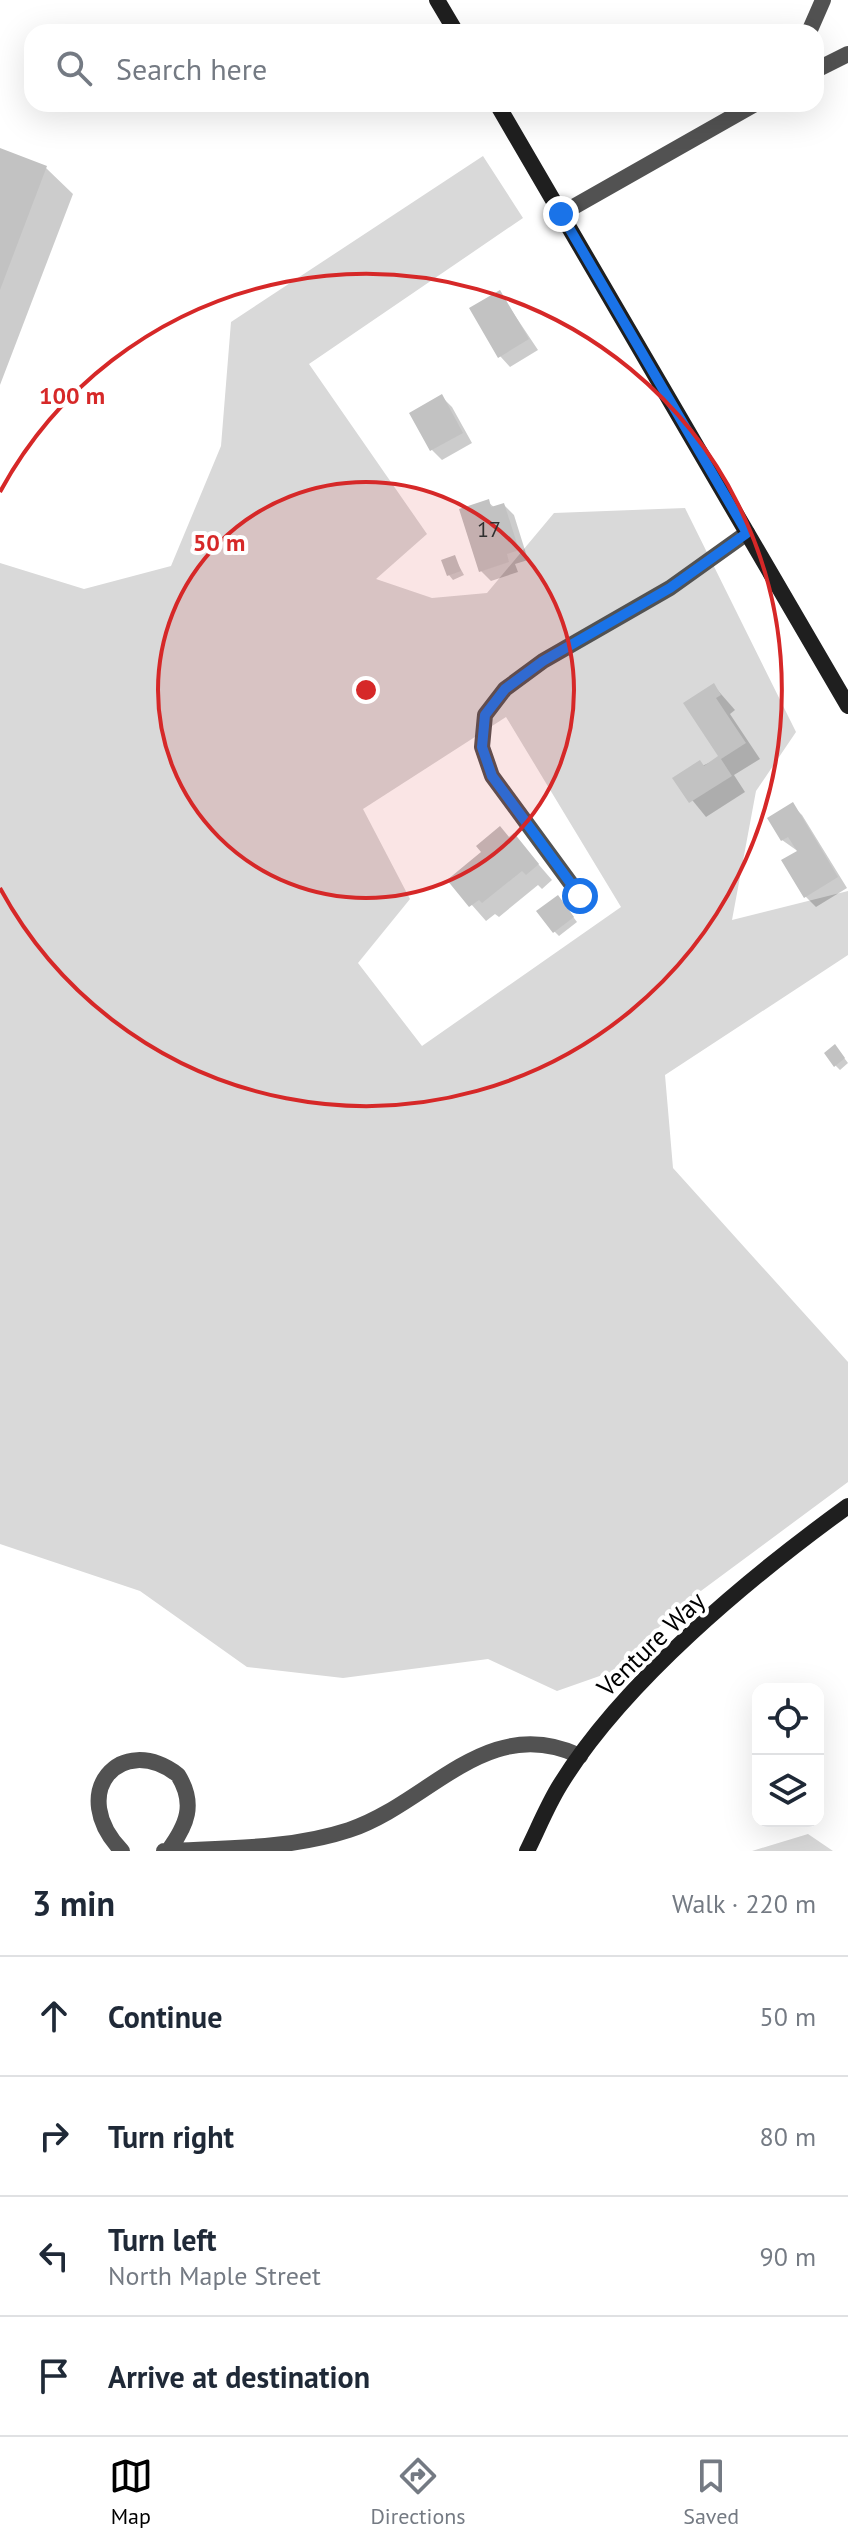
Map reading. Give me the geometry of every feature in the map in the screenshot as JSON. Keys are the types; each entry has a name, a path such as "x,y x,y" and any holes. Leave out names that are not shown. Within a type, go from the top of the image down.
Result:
{"main road":[{"path":"437,0 451,24"},
{"path":"502,112 848,706"},
{"name":"Venture Way","path":"527,1851 547,1810 580,1756 639,1685 774,1563 848,1506"}],"lane":[{"path":"812,24 823,0"},
{"path":"824,66 848,54"},
{"path":"561,214 741,112"},
{"path":"580,896 492,776 482,747 485,715 505,689 543,661 670,588 747,533"},
{"path":"166,1851 266,1846 318,1839 351,1830 383,1816 476,1758 509,1745 539,1742 557,1745 580,1756"},
{"path":"122,1851 103,1830 97,1801 109,1774 134,1760 166,1765 178,1775 186,1788 190,1804 188,1820 166,1851"}],"shaded area":[{"path":"483,156 523,218 309,364 427,534 376,579 432,598 487,593 554,513 685,508 796,732 756,791 732,920 848,891 848,955 665,1075 673,1168 848,1362 848,1482 686,1602 611,1672 557,1691 488,1659 343,1678 247,1667 140,1591 0,1544 0,563 84,589 171,566 221,446 231,322","holes":["506,717 621,907 422,1046 358,963 410,899 363,809"]},
{"path":"808,1834 833,1851 752,1851"}],"building":[{"path":"0,148 47,166 0,290"},
{"path":"500,290 529,339 498,358 469,308"},
{"path":"442,394 463,433 430,451 409,413"},
{"path":"489,499 491,507 504,503 519,550 507,554 509,562 479,572 459,509"},
{"path":"455,555 461,571 447,576 441,560"},
{"path":"714,683 721,695 716,698 746,743 721,759 732,776 689,803 672,778 700,760 704,766 718,756 683,703"},
{"path":"793,802 838,877 804,898 781,860 797,851 788,837 781,841 767,818"},
{"path":"500,826 509,837 514,833 539,864 526,875 522,871 482,903 479,900 469,907 447,880 481,852 476,846"},
{"path":"558,895 574,917 553,933 536,911"},
{"path":"835,1044 845,1058 834,1067 824,1053"}],"route":[{"path":"561,214 747,533 670,588 543,661 505,689 485,715 482,747 492,776 580,896"}]}
